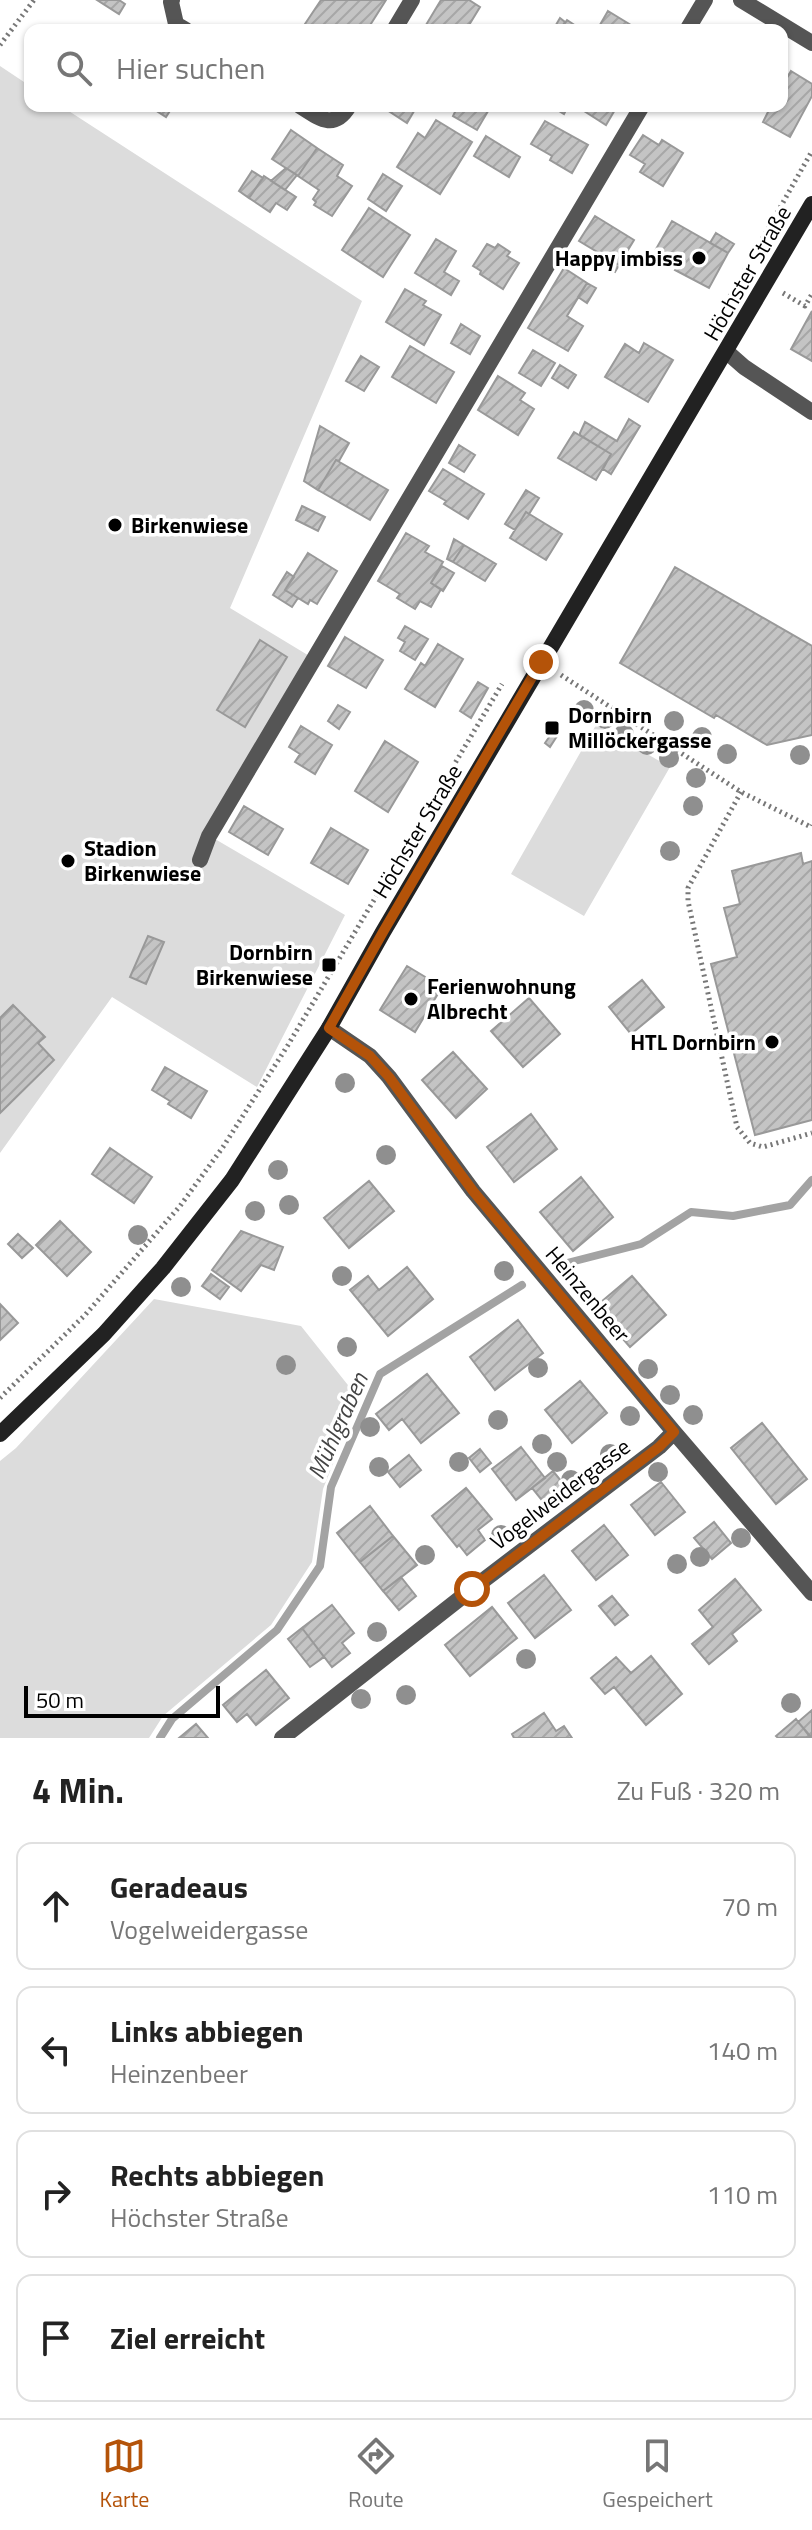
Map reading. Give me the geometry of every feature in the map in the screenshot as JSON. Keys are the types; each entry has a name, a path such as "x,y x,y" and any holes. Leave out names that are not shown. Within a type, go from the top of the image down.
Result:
{"main road":[{"name":"Höchster Straße","path":"0,1434 104,1334 163,1268 232,1180 329,1028 541,662 811,208"}],"street":[{"path":"172,0 176,24"},
{"path":"398,24 412,0"},
{"path":"691,24 705,0"},
{"path":"741,0 781,24"},
{"path":"788,28 812,43"},
{"path":"309,112 321,120 333,120 345,112"},
{"path":"200,860 209,836 638,112"},
{"path":"727,352 744,367 812,412"},
{"name":"Heinzenbeer","path":"329,1028 370,1056 389,1077 473,1191 812,1593"},
{"name":"Vogelweidergasse","path":"282,1738 659,1447 674,1432"}],"path":[{"path":"0,45 34,0"},
{"path":"783,293 805,306 812,294"},
{"path":"561,675 741,792 812,825"},
{"path":"741,792 688,888 688,901 737,1127 750,1143 763,1147 812,1133"},
{"path":"0,1398 85,1315 180,1206 223,1147 362,921"}],"shaded area":[{"path":"0,66 24,82 24,112 70,112 362,301 230,608 311,657 215,839 345,915 257,1087 112,997 0,1153"},
{"path":"596,725 670,767 584,916 511,874"},
{"path":"154,1299 301,1326 359,1399 323,1489 312,1562 271,1625 163,1716 149,1738 0,1738 0,1461 16,1448"}],"building":[{"path":"97,0 119,0 125,4 119,14"},
{"path":"321,0 386,0 371,24 305,24"},
{"path":"441,0 469,0 480,7 470,24 427,24"},
{"path":"608,11 629,24 600,24"},
{"path":"791,71 812,84 812,96 790,137 763,122 768,112 788,112 788,76"},
{"path":"390,112 413,112 407,123"},
{"path":"455,112 488,112 477,130 453,116"},
{"path":"586,112 614,112 606,125"},
{"path":"436,120 472,142 440,194 397,167 418,133 425,138"},
{"path":"545,121 588,145 572,173 531,144"},
{"path":"291,130 317,148 298,176 272,159"},
{"path":"643,135 659,145 662,140 683,153 663,186 640,172 645,164 630,155"},
{"path":"486,136 520,157 509,177 474,156"},
{"path":"317,148 343,165 337,176 352,186 332,216 314,205 316,202 313,199 319,190 298,176"},
{"path":"286,168 297,175 285,190 271,181"},
{"path":"252,171 263,178 249,198 239,191"},
{"path":"383,174 402,186 386,211 368,199"},
{"path":"264,176 296,197 287,210 276,203 270,212 249,198"},
{"path":"369,208 410,235 383,277 342,250"},
{"path":"595,216 634,240 619,265 579,241"},
{"name":"Happy imbiss","path":"672,221 728,253 709,288 675,270 680,262 656,249"},
{"path":"716,233 734,244 728,253 710,243"},
{"path":"436,239 456,251 444,272 459,281 451,295 415,273"},
{"path":"487,244 495,248 498,244 510,252 507,256 519,263 503,289 473,266"},
{"path":"599,253 619,265 615,272 594,260"},
{"path":"564,268 587,283 567,316 583,326 568,351 528,328"},
{"path":"587,283 596,288 587,303 578,297"},
{"path":"405,289 426,301 423,305 441,315 424,345 386,322"},
{"path":"812,311 812,361 791,349"},
{"path":"461,324 480,336 470,354 451,343"},
{"path":"644,343 673,360 648,402 605,377 625,344 639,353"},
{"path":"410,346 454,372 436,403 392,377"},
{"path":"533,350 555,363 541,386 519,373"},
{"path":"361,356 379,367 364,391 346,381"},
{"path":"560,365 576,375 568,388 552,378"},
{"path":"498,376 525,393 520,400 534,409 518,435 478,410"},
{"path":"629,419 640,426 611,474 603,469 611,454 580,433 585,422 617,441"},
{"path":"320,426 349,443 318,490 304,481"},
{"path":"574,432 611,454 596,480 558,458"},
{"path":"459,445 475,455 464,472 449,463"},
{"path":"336,460 388,490 370,520 318,490"},
{"path":"443,469 484,494 468,519 429,491"},
{"path":"526,490 539,498 515,530 505,524"},
{"path":"302,506 325,517 318,531 296,520"},
{"path":"526,512 562,534 546,560 510,538"},
{"path":"406,533 429,546 425,552 443,562 431,583 441,589 431,607 420,601 415,609 397,598 400,594 378,581"},
{"path":"454,539 464,545 453,562 447,559"},
{"path":"464,545 496,564 485,581 453,562"},
{"path":"308,553 337,571 317,604 310,600 308,604 285,590"},
{"path":"442,566 454,573 443,591 431,583"},
{"path":"675,567 812,646 812,735 767,745 620,663"},
{"path":"287,572 294,577 285,590 298,598 292,607 273,595"},
{"path":"405,626 428,639 415,660 400,651 405,642 398,638"},
{"path":"345,637 383,660 366,688 328,666"},
{"path":"260,640 287,657 245,727 217,710"},
{"path":"438,644 463,659 435,707 405,689 421,663 425,666"},
{"path":"478,682 488,688 471,718 460,711"},
{"path":"338,705 350,712 339,729 328,721"},
{"path":"301,726 332,745 315,774 295,762 300,754 289,747"},
{"path":"552,733 557,736 550,747 545,743"},
{"path":"385,741 418,762 388,812 355,791"},
{"path":"244,806 283,829 268,855 229,832"},
{"path":"331,828 368,850 348,884 311,863"},
{"name":"HTL Dornbirn","path":"801,853 803,864 812,861 812,1120 755,1135 711,964 737,957 724,908 740,904 732,871"},
{"path":"148,936 164,942 146,984 130,977"},
{"name":"Ferienwohnung Albrecht","path":"407,966 442,987 415,1032 380,1010"},
{"path":"642,980 664,1007 631,1034 609,1007"},
{"path":"529,998 560,1034 523,1067 491,1031"},
{"path":"13,1005 45,1037 38,1043 54,1060 0,1113 0,1018"},
{"path":"453,1052 487,1089 456,1118 422,1080"},
{"path":"165,1067 207,1091 191,1118 152,1090"},
{"path":"531,1114 557,1149 514,1182 487,1147"},
{"path":"110,1148 152,1177 134,1203 92,1174"},
{"path":"581,1177 613,1217 573,1251 540,1212"},
{"path":"369,1181 394,1211 349,1248 324,1218"},
{"path":"60,1221 91,1252 67,1276 36,1245"},
{"path":"241,1231 283,1247 274,1270 261,1265 241,1291 212,1270"},
{"path":"18,1234 33,1248 22,1258 8,1244"},
{"path":"407,1267 433,1299 388,1336 350,1290 368,1276 379,1290"},
{"path":"211,1274 229,1287 220,1299 202,1286"},
{"path":"632,1276 666,1315 630,1347 595,1307"},
{"path":"0,1304 18,1323 0,1340"},
{"path":"518,1320 543,1353 495,1390 470,1357"},
{"path":"427,1374 459,1413 421,1443 402,1419 389,1430 376,1414"},
{"path":"580,1381 607,1413 572,1443 545,1410"},
{"path":"762,1423 807,1479 776,1504 731,1448"},
{"path":"521,1447 545,1478 516,1500 492,1469"},
{"path":"480,1449 491,1463 480,1472 469,1458"},
{"path":"409,1455 421,1470 400,1487 388,1472"},
{"path":"553,1471 570,1492 549,1509 532,1488"},
{"path":"661,1482 685,1512 655,1535 631,1505"},
{"path":"466,1488 492,1519 478,1530 485,1540 467,1555 432,1516"},
{"path":"370,1506 393,1536 360,1562 337,1533"},
{"path":"714,1522 731,1543 712,1559 694,1538"},
{"path":"604,1525 628,1555 596,1580 572,1551"},
{"path":"393,1536 417,1565 383,1591 360,1562"},
{"path":"544,1575 571,1610 535,1638 508,1603"},
{"path":"401,1577 416,1596 399,1610 383,1591"},
{"path":"735,1579 761,1610 732,1634 737,1641 709,1664 692,1644 713,1627 699,1610"},
{"path":"612,1596 628,1615 615,1625 599,1606"},
{"path":"332,1605 354,1633 342,1643 350,1653 332,1667 302,1628"},
{"path":"492,1607 517,1638 470,1676 445,1645"},
{"path":"302,1628 324,1657 310,1667 288,1639"},
{"path":"651,1656 682,1694 646,1725 614,1687 605,1694 591,1678 616,1657 631,1673"},
{"path":"266,1670 289,1698 256,1725 247,1714 237,1722 223,1705"},
{"path":"812,1710 812,1738 798,1722"},
{"path":"544,1713 556,1731 564,1726 572,1738 514,1738 512,1734"},
{"path":"796,1719 810,1737 776,1736"},
{"path":"196,1724 208,1738 179,1738"}],"waterway":[{"name":"Mühlgraben","path":"567,1263 641,1244 691,1212 733,1216 790,1205 812,1180"},
{"name":"Mühlgraben","path":"160,1738 172,1719 277,1630 320,1566 331,1487 380,1374 522,1285"}],"place":[{"name":"Happy imbiss","path":"699,258"},
{"name":"Birkenwiese","path":"115,525"},
{"name":"Dornbirn Millöckergasse","path":"552,728"},
{"name":"Stadion Birkenwiese","path":"68,861"},
{"name":"Dornbirn Birkenwiese","path":"329,965"},
{"name":"Ferienwohnung Albrecht","path":"411,999"},
{"name":"HTL Dornbirn","path":"772,1042"}],"route":[{"path":"472,1589 659,1447 674,1432 473,1191 389,1077 370,1056 329,1028 541,662"}]}
